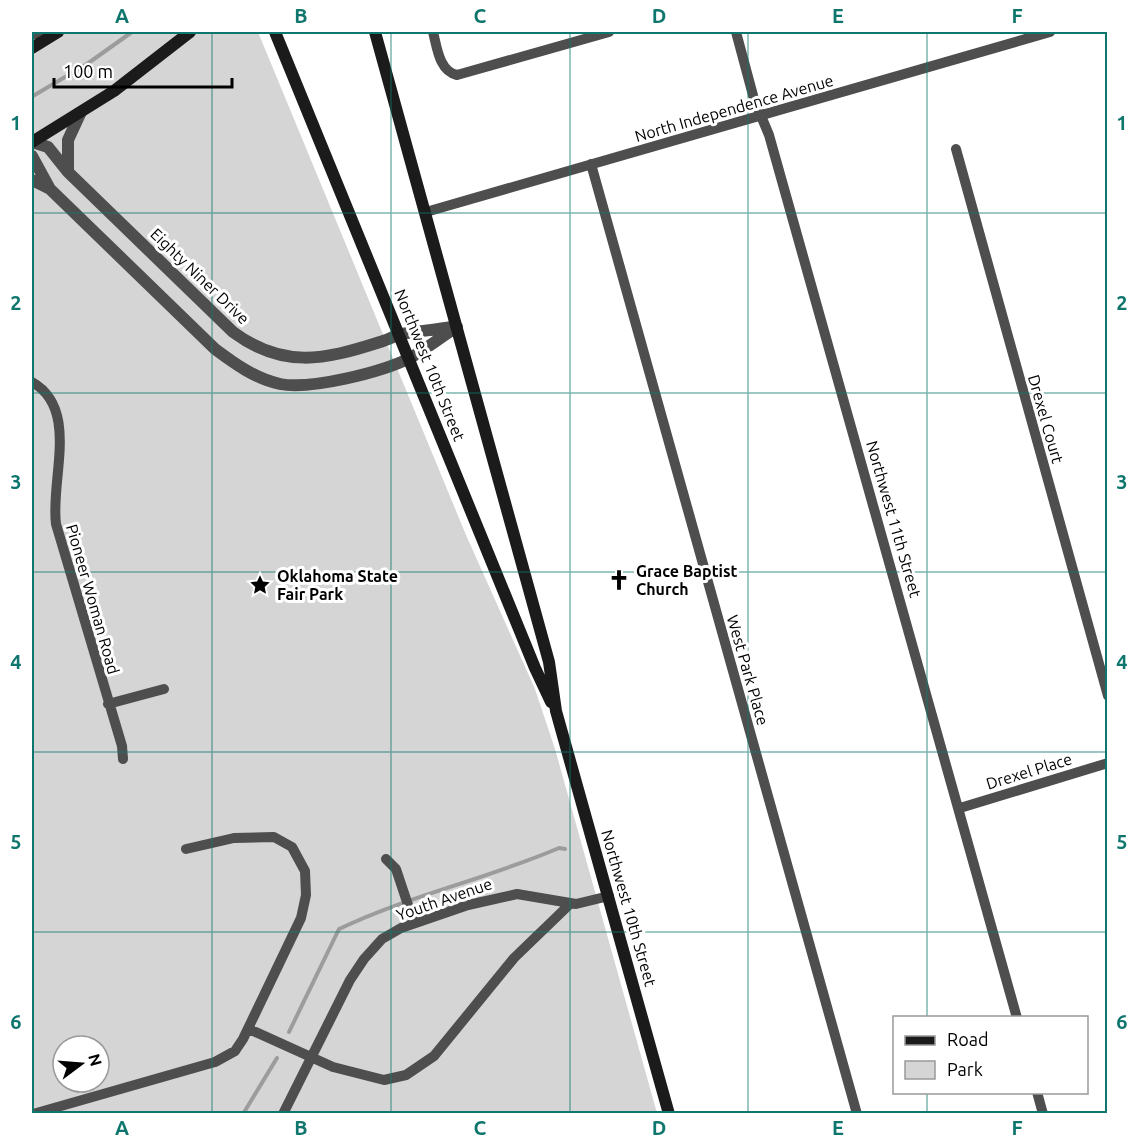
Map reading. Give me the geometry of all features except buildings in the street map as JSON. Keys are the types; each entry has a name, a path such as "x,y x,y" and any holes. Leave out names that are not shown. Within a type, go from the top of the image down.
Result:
{"main road":[{"path":"32,142 114,91 190,32"},
{"name":"Northwest 10th Street","path":"276,32 535,668 556,711"},
{"name":"Northwest 10th Street","path":"375,32 549,662 556,711 669,1113"},
{"path":"32,48 53,34"}],"street":[{"path":"32,32 53,34"},
{"path":"433,32 440,59 453,74 470,72 609,32"},
{"name":"Northwest 11th Street","path":"736,32 754,99 773,146 1017,1016"},
{"name":"North Independence Avenue","path":"426,212 1050,32"},
{"path":"68,172 68,140 80,114"},
{"name":"Eighty Niner Drive","path":"32,142 48,147 68,172 250,345 284,357 315,358 400,334 457,327"},
{"name":"Drexel Court","path":"956,149 1107,696"},
{"path":"32,156 50,189 215,349 249,372 277,383 313,385 362,374 409,358 457,327"},
{"name":"West Park Place","path":"591,165 857,1113"},
{"path":"32,180 50,189"},
{"name":"Pioneer Woman Road","path":"32,382 45,392 57,416 59,437 54,500 56,524 122,746 123,759"},
{"path":"108,704 164,689"},
{"name":"Drexel Place","path":"960,808 1107,763"},
{"path":"33,1113 214,1062 235,1051 249,1029 301,918 306,895 305,871 292,847 274,837 244,837 186,849"},
{"path":"386,859 394,866 414,923"},
{"name":"Youth Avenue","path":"283,1113 364,959 382,939 414,923 504,895 530,894 570,904 583,904 609,896"},
{"path":"249,1029 310,1058 370,1078 396,1079 416,1070 434,1056 514,958 570,904"},
{"path":"1038,1094 1043,1113"}],"green space":[{"name":"Oklahoma State Fair Park","path":"32,32 258,32 466,535 535,689 555,749 657,1113 32,1113"}],"waterway":[{"path":"33,96 87,64 132,32"},
{"path":"289,1032 339,929 393,906 559,848 565,849"},
{"path":"243,1114 277,1058"}],"place":[{"name":"Grace Baptist Church","path":"619,580"},
{"name":"Oklahoma State Fair Park","path":"260,585"}]}
